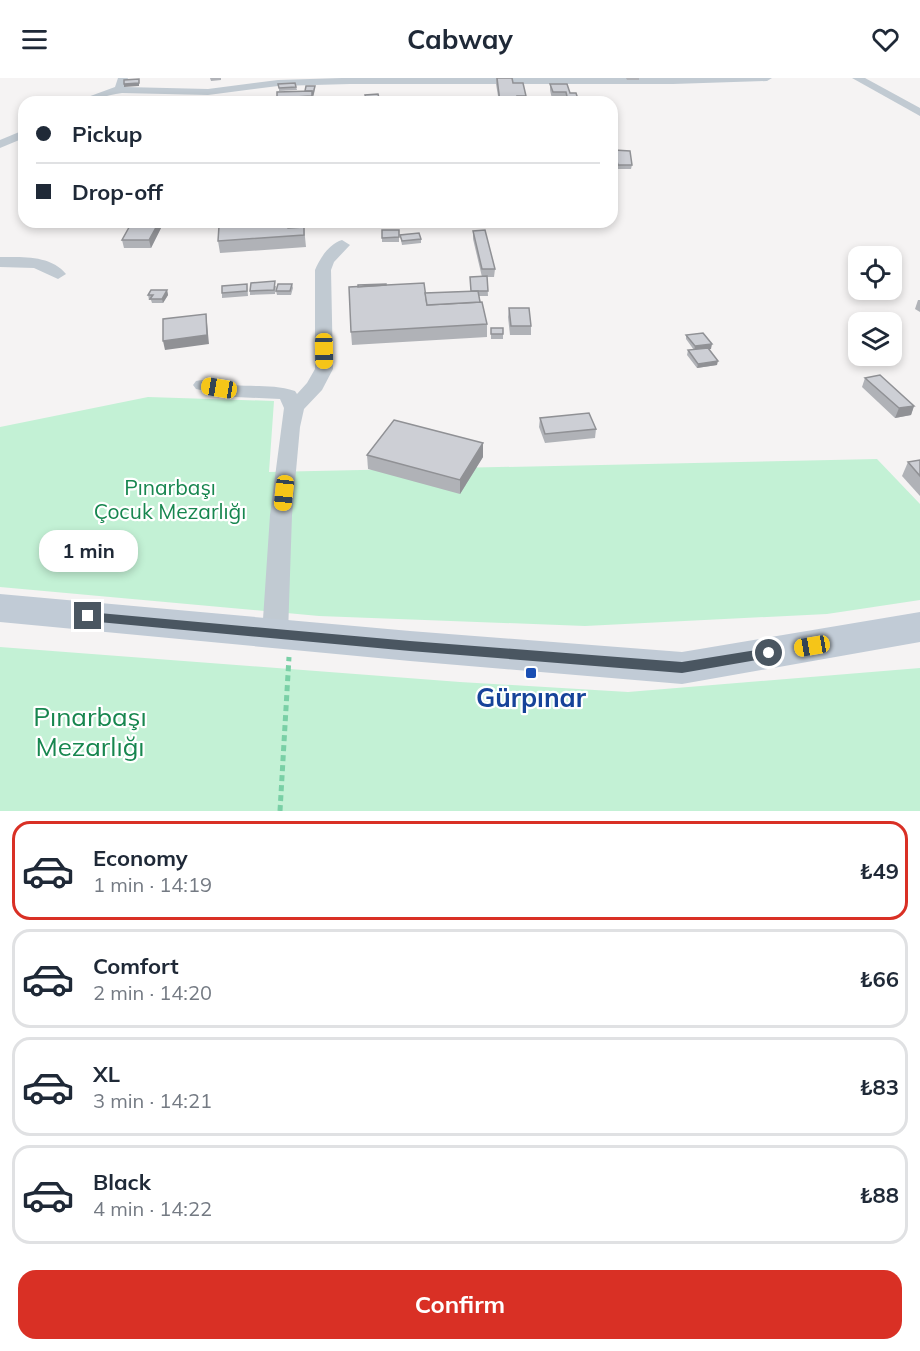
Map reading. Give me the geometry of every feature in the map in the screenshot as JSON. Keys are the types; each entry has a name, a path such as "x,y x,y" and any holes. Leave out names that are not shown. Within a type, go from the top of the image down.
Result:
{"main road":[{"path":"0,608 283,635 682,668 920,627"}],"street":[{"path":"96,96 123,84 208,92 278,83 348,79 766,78"},
{"path":"857,78 920,113"},
{"path":"0,144 18,136"},
{"path":"283,635 281,515 290,427 294,408 315,386 324,369 323,270 327,260 342,245"},
{"path":"0,262 46,264 58,274"},
{"path":"203,385 235,390 275,391 288,395 294,408"}],"path":[{"path":"280,811 283,635"}],"green space":[{"name":"Pınarbaşı Çocuk Mezarlığı","path":"148,397 274,401 269,472 877,459 920,504 920,600 827,614 585,626 319,616 0,587 0,427"},
{"name":"Pınarbaşı Mezarlığı","path":"0,647 460,682 628,692 920,668 920,811 0,811"}],"building":[{"path":"497,78 512,78 513,83 523,83 526,96 499,96"},
{"path":"139,79 139,83 124,84 124,80"},
{"path":"295,83 296,87 279,88 278,84"},
{"path":"550,84 567,84 570,93 576,93 577,96 567,96 566,92 553,92"},
{"path":"306,86 315,86 313,94 312,91 305,91"},
{"path":"312,91 312,96 277,96 277,92"},
{"path":"618,150 630,151 632,165 618,165"},
{"path":"129,228 156,228 149,240 122,240"},
{"path":"219,228 304,228 304,235 218,241"},
{"path":"382,230 399,230 399,237 382,238"},
{"path":"485,230 495,269 482,269 473,231"},
{"path":"419,233 421,239 402,241 400,235"},
{"path":"487,276 488,291 471,291 470,277"},
{"path":"275,281 274,290 250,291 251,283"},
{"path":"424,283 427,305 482,302 487,324 351,332 349,287"},
{"path":"247,284 247,291 222,293 222,286"},
{"path":"278,284 292,284 290,291 276,291"},
{"path":"358,285 386,285 358,287"},
{"path":"151,290 167,290 162,299 150,299 153,295 148,295"},
{"path":"478,291 480,302 427,305 425,293"},
{"path":"509,308 529,308 531,326 511,326"},
{"path":"206,314 207,335 163,341 163,319"},
{"path":"491,328 503,328 503,334 491,334"},
{"path":"703,333 712,344 695,346 686,335"},
{"path":"708,348 718,361 698,364 688,350"},
{"path":"880,375 914,406 899,408 865,378"},
{"path":"589,413 596,429 545,434 540,418"},
{"path":"394,420 483,443 460,480 367,455"},
{"path":"920,460 920,476 908,462"}],"place":[{"name":"Gürpınar","path":"531,673"}],"route":[{"path":"88,616 410,646 682,668 769,653"}]}
